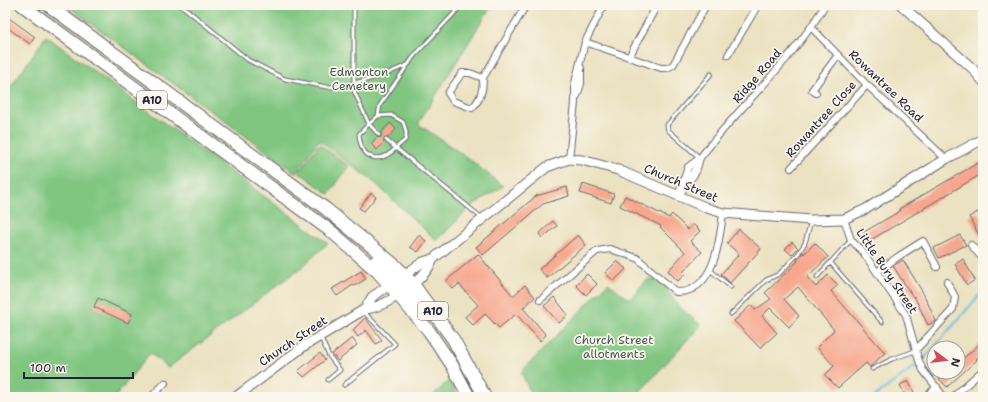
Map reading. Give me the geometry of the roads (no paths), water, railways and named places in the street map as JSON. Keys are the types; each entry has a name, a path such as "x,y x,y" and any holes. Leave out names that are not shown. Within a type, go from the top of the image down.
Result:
{"highway":[{"name":"A10","path":"22,5 332,232 378,272 401,285 452,365 469,397"},
{"name":"A10","path":"52,6 326,209 371,247 375,257 453,339 485,397"},
{"path":"259,178 268,166"}],"main road":[{"path":"901,5 972,68 983,81"},
{"name":"Church Street","path":"236,397 320,336 364,310 372,297 401,285 428,269 433,259 482,218 547,167 568,159 582,160 618,170 707,208 723,213 811,220 844,219 886,197 946,159 983,139"}],"street":[{"path":"483,78 470,73 462,73 448,92 453,101 472,108 478,102 483,90 483,78 526,5"},
{"path":"568,159 575,102 581,84 582,54 586,42 604,5"},
{"path":"629,57 656,5"},
{"path":"586,42 661,68 667,68 673,65 706,5"},
{"path":"728,55 758,5"},
{"name":"Ridge Road","path":"678,196 688,167 700,158 767,83 812,28 825,5"},
{"name":"Rowantree Road","path":"812,28 867,85 946,159"},
{"path":"816,93 812,90 816,83 838,55"},
{"name":"Rowantree Close","path":"791,168 867,85"},
{"name":"Ridge Road","path":"678,196 696,172 700,158"},
{"path":"540,300 597,252 610,249 637,258 676,292 689,291 710,270 720,242 723,213"},
{"name":"Little Bury Street","path":"844,219 851,240 863,252 906,315 918,360 923,370 944,397"},
{"path":"877,272 923,241 936,267"},
{"path":"972,245 983,259"},
{"path":"915,351 953,309 955,297 947,282"},
{"path":"953,397 983,370"},
{"path":"153,396 165,383"},
{"path":"925,397 937,387"}],"lane":[{"path":"180,5 248,60 285,79 326,87 354,84 384,75 409,64"},
{"path":"354,5 354,91 369,124 379,135"},
{"path":"378,116 380,105 409,64 462,5"},
{"path":"700,158 668,130 667,125 711,74"},
{"path":"391,115 403,122 406,130 405,139 391,154 383,158 374,157 363,152 360,144 359,134 369,124 378,116 391,115"},
{"path":"386,140 482,218"},
{"path":"731,314 766,280 779,274 798,254 805,243 811,220"},
{"path":"818,277 851,240"},
{"path":"830,262 882,322"},
{"path":"710,270 731,287"},
{"path":"344,385 395,344 364,310"},
{"path":"320,336 329,356 340,370 328,380"},
{"path":"872,369 892,359 915,351"}],"waterway":[{"path":"874,397 923,360 983,291"}],"park label":[{"name":"Edmonton Cemetery","path":"359,79"},
{"name":"Church Street allotments","path":"614,347"}]}
